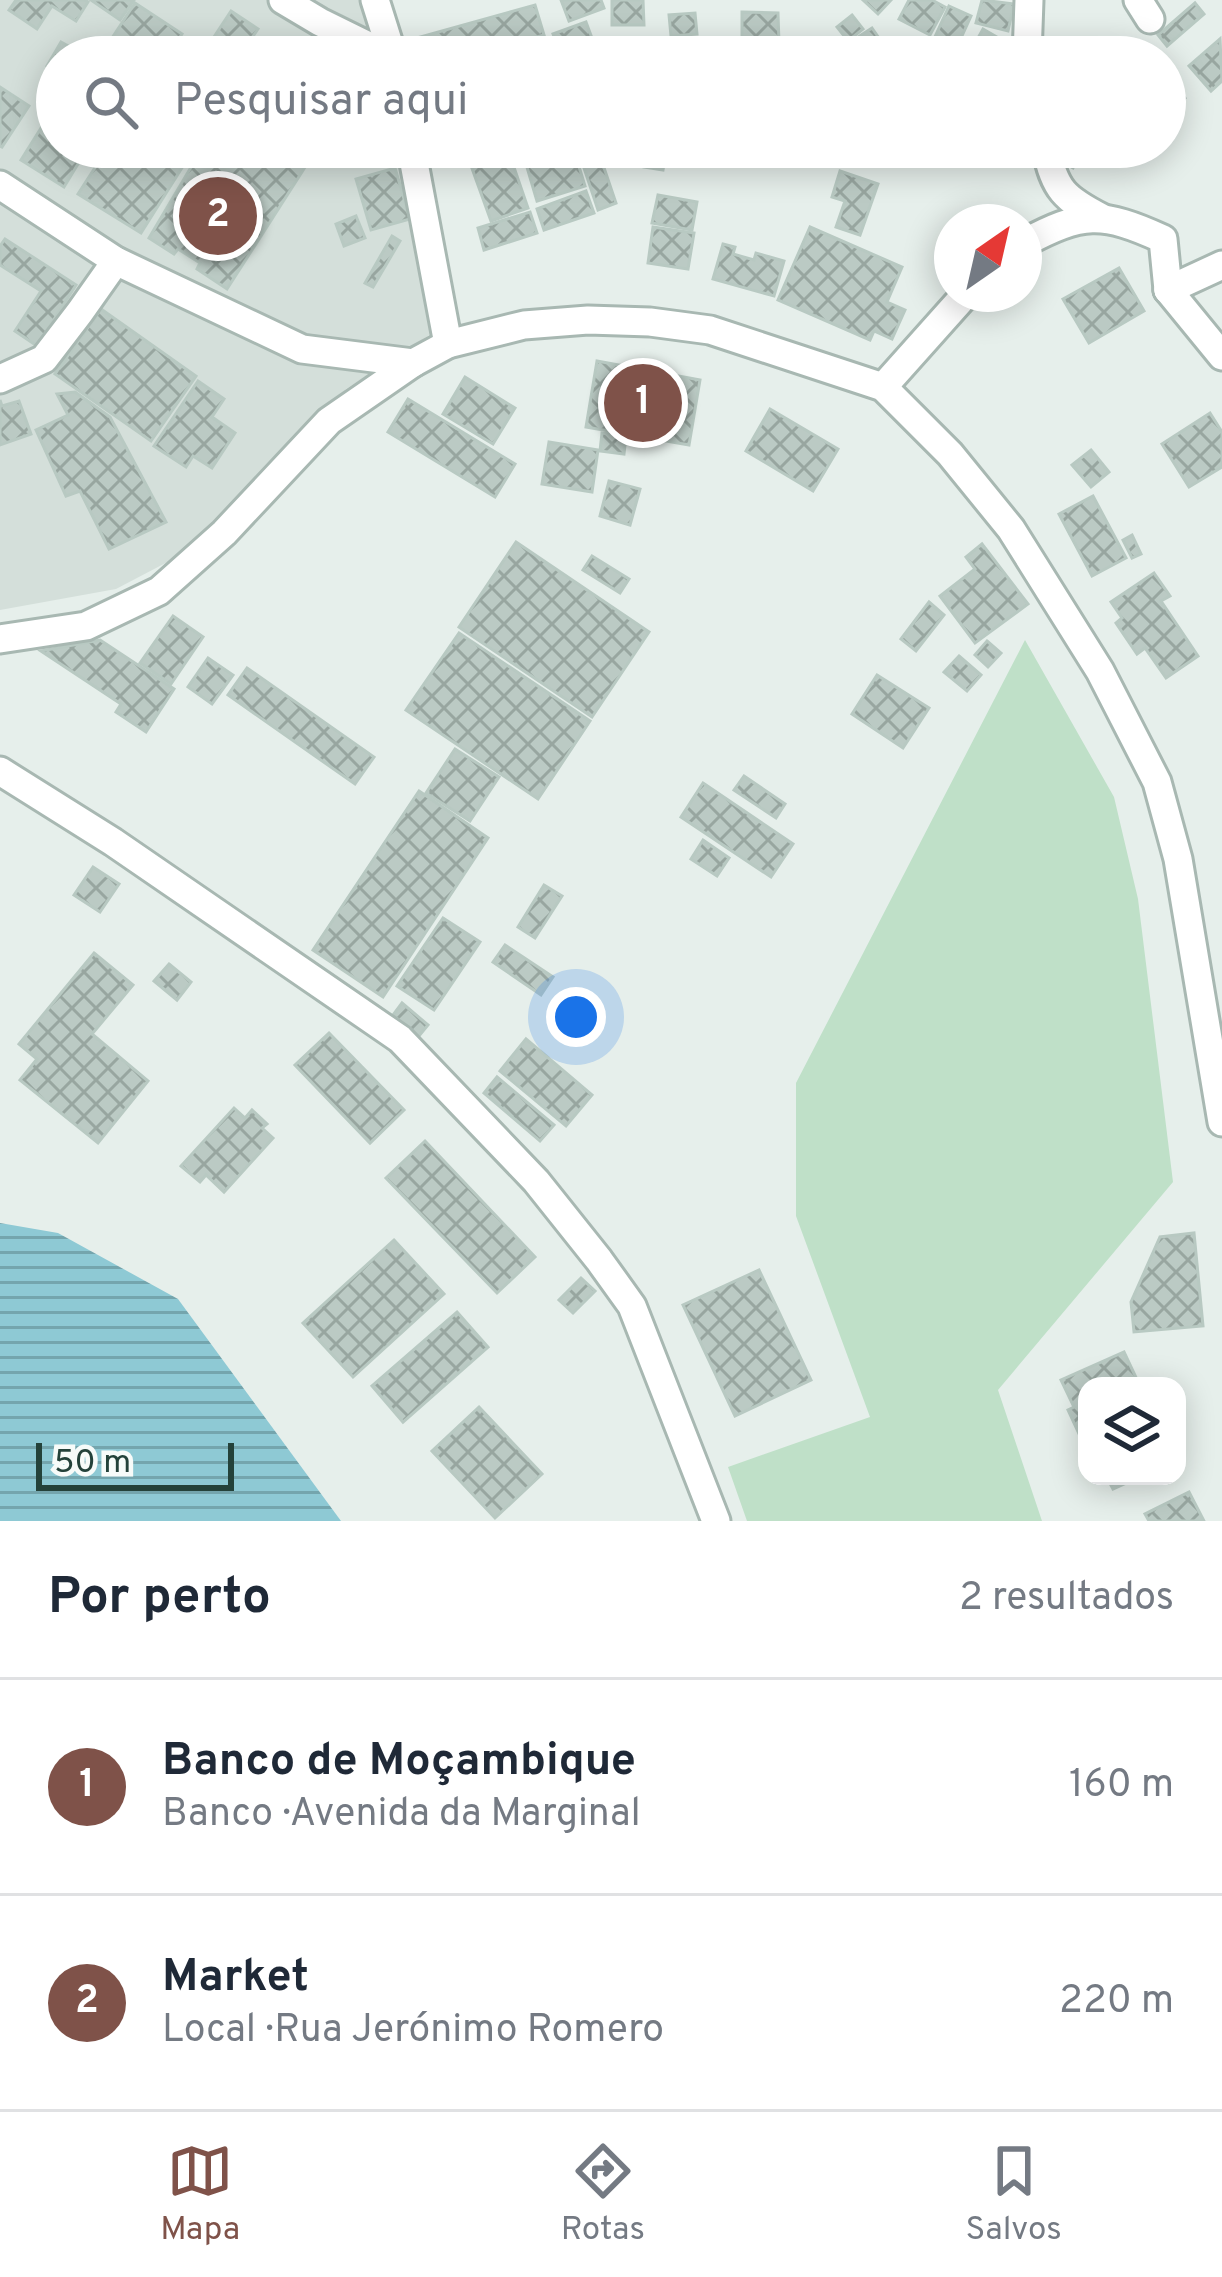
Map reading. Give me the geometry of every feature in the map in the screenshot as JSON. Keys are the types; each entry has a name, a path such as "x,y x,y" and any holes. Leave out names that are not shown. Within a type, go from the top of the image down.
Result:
{"street":[{"path":"283,0 349,36"},
{"path":"375,0 386,36"},
{"path":"1028,36 1029,0"},
{"path":"415,168 448,344"},
{"path":"1051,168 1067,200 1163,238 1168,290 1222,356"},
{"path":"0,185 116,261 302,349 412,363"},
{"path":"1042,234 1064,222 1106,219"},
{"path":"0,379 44,358 116,261"},
{"path":"1168,290 1222,265"},
{"path":"883,386 950,312"},
{"path":"0,639 86,626 159,591 224,533 329,421 412,363 448,344 524,325 650,322 710,330 883,386 950,454 1012,529 1100,671 1157,782 1178,859 1222,1122"},
{"path":"0,771 113,842 400,1039 536,1181 632,1306 716,1521"}],"shaded area":[{"path":"0,0 368,0 378,36 36,36 36,168 413,168 443,326 346,389 276,466 177,557 116,589 0,610"}],"green space":[{"path":"1025,640 1114,797 1138,899 1173,1182 998,1390 1042,1521 747,1521 728,1467 870,1417 796,1216 796,1083"}],"water":[{"path":"0,1223 58,1233 178,1299 341,1521 0,1521"}],"building":[{"path":"16,0 88,2 76,21 52,6 37,29 9,10"},
{"path":"91,0 134,0 120,20"},
{"path":"561,0 601,0 604,8 569,21"},
{"path":"612,0 643,0 644,25 612,25"},
{"path":"863,0 891,0 878,14"},
{"path":"909,0 932,0 945,7 930,35 899,19"},
{"path":"982,0 1014,4 1008,31 976,23"},
{"path":"135,3 182,34 181,36 113,36"},
{"path":"1195,3 1204,14 1179,36 1158,35"},
{"path":"535,5 544,35 540,36 424,36"},
{"path":"949,6 971,16 962,36 935,36"},
{"path":"231,11 258,29 253,36 215,36"},
{"path":"742,12 778,13 779,36 742,36"},
{"path":"695,13 697,34 671,36 669,15"},
{"path":"852,15 863,29 844,36 837,27"},
{"path":"586,22 591,36 554,36"},
{"path":"1220,39 1222,81 1211,91 1189,66"},
{"path":"0,87 29,106 2,147 0,146"},
{"path":"36,136 36,168 76,168 64,187 21,160"},
{"path":"95,168 182,168 141,233 78,194"},
{"path":"191,168 305,168 227,289 197,269 200,263 149,238"},
{"path":"395,168 410,219 371,230 356,179"},
{"path":"472,168 514,168 528,208 491,221"},
{"path":"527,168 579,168 585,186 537,201"},
{"path":"584,168 604,168 616,203 598,210"},
{"path":"840,171 878,184 860,235 836,227 845,201 832,197"},
{"path":"586,191 594,213 544,230 537,209"},
{"path":"658,195 697,202 692,230 652,223"},
{"path":"530,212 537,233 484,250 478,228"},
{"path":"356,216 365,238 344,246 336,224"},
{"path":"653,227 694,233 688,269 648,263"},
{"path":"810,227 902,267 887,302 905,310 892,339 874,331 870,340 778,300"},
{"path":"392,236 400,241 373,287 365,283"},
{"path":"5,239 76,285 37,346 15,331 41,291 0,265"},
{"path":"723,244 735,247 733,254 754,260 756,253 784,261 774,296 713,279"},
{"path":"1119,268 1144,311 1089,343 1063,299"},
{"path":"101,309 196,376 151,441 55,374"},
{"path":"597,361 700,380 689,445 586,427"},
{"path":"465,377 515,408 493,444 443,414"},
{"path":"198,381 224,399 212,417 235,433 212,468 193,456 186,467 154,446"},
{"path":"75,392 110,417 166,522 109,549 80,491 66,496 36,430 68,415 57,394"},
{"path":"408,399 515,464 495,497 388,432"},
{"path":"0,400 2,406 19,401 31,434 0,445"},
{"path":"770,409 838,449 813,491 746,451"},
{"path":"1210,413 1222,432 1222,467 1189,487 1162,444"},
{"path":"602,433 626,436 624,454 600,451"},
{"path":"549,442 598,450 592,492 542,484"},
{"path":"1091,450 1109,472 1091,487 1072,465"},
{"path":"609,481 640,489 630,525 600,516"},
{"path":"1093,496 1126,558 1092,576 1059,514"},
{"path":"1132,535 1141,554 1132,558 1123,540"},
{"path":"516,542 649,632 592,717 459,627"},
{"path":"982,544 1028,604 975,643 940,596 975,569 966,557"},
{"path":"592,556 629,579 620,593 583,570"},
{"path":"1154,573 1170,596 1161,601 1198,656 1166,678 1145,648 1137,654 1116,623 1122,618 1111,602"},
{"path":"929,602 944,615 916,651 901,639"},
{"path":"173,616 203,637 171,684 140,663"},
{"path":"459,633 590,721 538,799 406,710"},
{"path":"100,640 174,689 146,732 116,712 121,704 41,651"},
{"path":"987,641 1001,653 988,667 975,655"},
{"path":"959,656 981,675 967,691 944,672"},
{"path":"208,658 233,675 212,704 188,687"},
{"path":"247,668 374,757 355,784 228,695"},
{"path":"877,675 929,708 903,748 852,714"},
{"path":"455,749 499,777 470,821 426,793"},
{"path":"744,776 785,804 776,818 734,790"},
{"path":"703,783 793,844 771,877 681,817"},
{"path":"419,791 488,838 383,997 313,950"},
{"path":"703,840 729,858 717,876 691,859"},
{"path":"93,867 119,884 100,912 74,895"},
{"path":"544,885 562,896 535,938 518,927"},
{"path":"443,918 480,942 434,1010 397,986"},
{"path":"505,945 553,977 541,995 493,962"},
{"path":"94,953 133,985 92,1034 148,1081 98,1143 20,1080 37,1059 19,1044"},
{"path":"169,964 191,982 177,1000 154,981"},
{"path":"402,1003 428,1025 418,1037 393,1015"},
{"path":"329,1033 404,1110 370,1143 295,1065"},
{"path":"526,1039 592,1095 566,1126 500,1071"},
{"path":"497,1077 554,1125 540,1141 484,1093"},
{"path":"234,1108 245,1118 252,1110 267,1124 262,1128 273,1138 224,1192 206,1175 200,1182 181,1166"},
{"path":"425,1141 535,1257 497,1293 386,1178"},
{"path":"1194,1233 1203,1326 1134,1332 1131,1302 1160,1237"},
{"path":"394,1240 444,1294 353,1377 303,1323"},
{"path":"759,1270 811,1380 735,1416 683,1305"},
{"path":"581,1278 595,1291 573,1313 559,1300"},
{"path":"457,1312 488,1347 403,1422 372,1386"},
{"path":"1124,1352 1136,1377 1078,1377 1078,1432 1068,1410 1074,1407 1061,1380"},
{"path":"479,1407 542,1474 495,1518 432,1451"},
{"path":"1189,1492 1204,1521 1149,1521 1145,1514"}],"place":[{"name":"Market","path":"218,216"},
{"name":"Banco de Moçambique","path":"643,403"}]}
